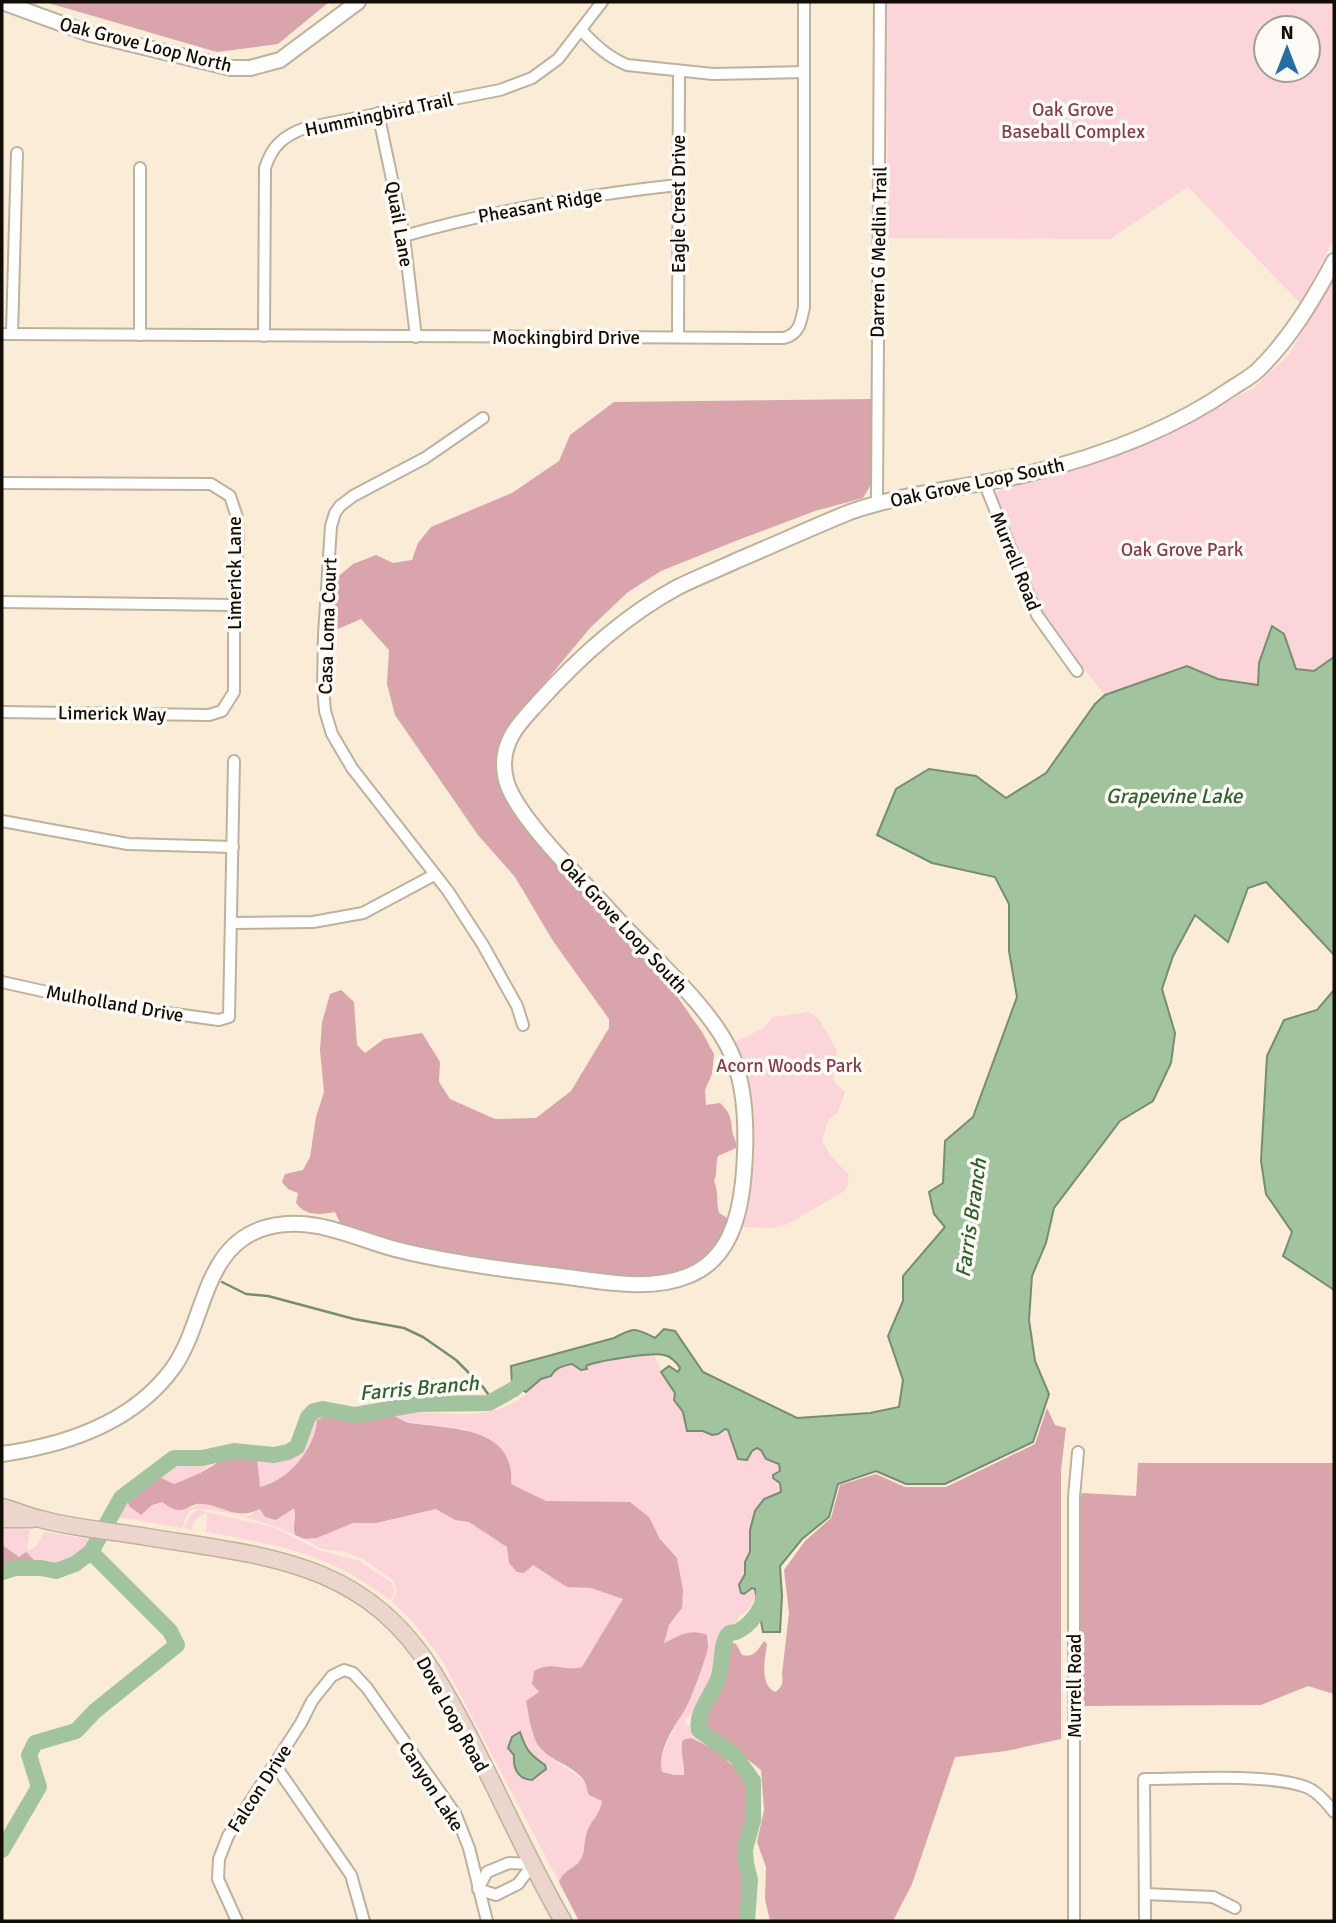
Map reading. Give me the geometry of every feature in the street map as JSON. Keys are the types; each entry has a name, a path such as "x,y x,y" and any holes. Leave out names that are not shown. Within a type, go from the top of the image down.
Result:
{"main road":[{"name":"Dove Loop Road","path":"2,1507 38,1519 273,1558 315,1571 369,1601 414,1645 433,1673 563,1921"},
{"name":"Dove Loop Road","path":"2,1519 38,1519"}],"street":[{"name":"Oak Grove Loop North","path":"2,2 90,34 231,68 250,68 280,60 358,2"},
{"name":"Hummingbird Trail","path":"264,336 265,168 270,152 282,139 294,132 500,90 524,82 558,59 602,2"},
{"name":"Mockingbird Drive","path":"7,334 793,336 804,307 804,2"},
{"name":"Darren G Medlin Trail","path":"877,503 880,2"},
{"path":"581,30 599,48 627,65 679,72 804,72"},
{"name":"Eagle Crest Drive","path":"678,337 679,72"},
{"name":"Quail Lane","path":"378,113 404,236 416,337"},
{"path":"7,334 17,153"},
{"path":"140,168 140,335"},
{"name":"Pheasant Ridge","path":"404,236 461,219 519,208 606,193 678,185"},
{"name":"Oak Grove Loop South","path":"2,1454 53,1444 87,1433 107,1424 141,1401 175,1366 207,1286 225,1254 244,1238 262,1228 300,1223 328,1227 399,1250 435,1258 634,1284 670,1282 687,1277 715,1258 736,1220 745,1158 744,1117 736,1066 731,1052 720,1032 700,1007 621,925 519,807 507,783 504,762 514,730 569,670 607,636 659,599 692,580 877,503 1026,474 1100,452 1155,430 1223,394 1254,373 1290,334 1334,261"},
{"name":"Casa Loma Court","path":"483,418 425,458 354,496 335,513 331,526 324,635 325,711 332,734 352,768 448,891 483,945 517,1006 523,1025"},
{"name":"Murrell Road","path":"984,482 1037,615 1077,671"},
{"name":"Limerick Lane","path":"2,483 157,483 217,486 230,496 237,517 238,538 234,605 234,692 222,711"},
{"path":"2,601 234,605"},
{"name":"Limerick Way","path":"2,712 209,715 222,711"},
{"path":"234,761 232,923 313,922 363,913 434,875"},
{"path":"2,821 128,844 233,847"},
{"name":"Mulholland Drive","path":"2,982 101,1004 219,1020 229,1017 232,923"},
{"name":"Murrell Road","path":"1074,1921 1074,1497 1078,1452"},
{"name":"Falcon Drive","path":"237,1921 218,1879 219,1859 228,1836 275,1765 316,1695 332,1676 344,1670"},
{"name":"Canyon Lake","path":"344,1670 353,1673 367,1688 456,1815 469,1848 487,1921"},
{"path":"275,1765 344,1864 357,1891 364,1921"},
{"path":"1145,1921 1144,1779 1265,1779 1308,1788 1334,1812"},
{"path":"509,1863 533,1864 518,1884 496,1895 478,1889 487,1872 509,1863"},
{"path":"1145,1895 1213,1897 1235,1908"}],"green space":[{"name":"Oak Grove Baseball Complex","path":"887,2 1334,2 1334,239 1300,303 1188,187 1110,239 888,238"},
{"name":"Oak Grove Park","path":"1334,278 1334,657 1314,671 1296,669 1284,634 1259,663 1259,685 1218,679 1187,666 1105,695 1052,630 1038,606 996,500 997,493 1006,484 1182,424 1252,389 1288,356"},
{"name":"Acorn Woods Park","path":"809,1012 819,1019 837,1051 833,1081 845,1092 837,1114 829,1118 822,1141 830,1155 849,1175 846,1190 788,1224 773,1228 742,1227 751,1169 753,1131 747,1086 735,1042 764,1028 773,1017"},
{"path":"654,1355 663,1376 676,1393 677,1405 683,1412 687,1431 703,1431 712,1435 729,1430 735,1444 734,1452 757,1448 781,1468 776,1479 780,1483 781,1492 753,1517 750,1553 740,1580 755,1589 756,1596 737,1622 719,1634 715,1646 715,1664 698,1711 685,1719 685,1723 701,1738 728,1759 691,1738 680,1748 685,1762 684,1775 662,1772 661,1766 663,1752 686,1707 680,1635 663,1644 669,1625 682,1608 677,1558 660,1539 649,1517 630,1502 546,1501 511,1484 467,1429 406,1422 393,1415 491,1411 518,1400 551,1376 554,1369 572,1364 582,1370 589,1363"},
{"path":"328,1415 317,1420 311,1442 299,1462 281,1478 260,1487 257,1458 279,1460 297,1454 317,1416"},
{"path":"228,1457 174,1484 157,1476 177,1462 200,1462"},
{"path":"127,1497 130,1506 162,1502 191,1508 200,1503 248,1516 260,1509 294,1507 297,1520 293,1529 295,1535 258,1521 210,1510 189,1511 182,1528 112,1516"},
{"path":"436,1508 455,1520 469,1522 507,1547 509,1563 533,1565 567,1587 591,1588 624,1599 582,1667 546,1666 534,1671 532,1683 539,1692 529,1714 532,1720 532,1735 552,1759 583,1780 589,1795 602,1801 599,1812 587,1831 581,1860 566,1872 559,1882 442,1660 413,1622 392,1602 397,1592 394,1581 363,1559 342,1551 322,1549 304,1539 317,1538 353,1523 376,1523","holes":["522,1743 531,1756 545,1765 539,1777 526,1780 512,1752"]},
{"path":"198,1510 273,1527 321,1551 358,1560 392,1583 392,1596 390,1600 345,1571 303,1553 206,1532 207,1514 196,1519 191,1530 184,1528 191,1514"},
{"path":"2,1525 30,1530 27,1549 30,1550 38,1544 44,1532 97,1540 79,1562 67,1569 51,1571 36,1568 36,1562 3,1547"}],"shaded area":[{"path":"45,2 329,2 278,44 217,52"},
{"path":"872,399 872,483 863,498 815,511 738,540 661,571 628,592 590,628 512,722 502,787 506,798 520,820 667,982 714,1054 712,1074 705,1090 706,1105 720,1103 726,1110 736,1145 736,1148 717,1159 714,1181 718,1209 719,1213 729,1219 721,1237 709,1253 685,1269 663,1276 625,1277 485,1260 426,1249 340,1223 335,1212 319,1214 304,1210 296,1203 298,1193 288,1189 282,1182 285,1174 303,1170 310,1157 316,1117 324,1092 320,1050 322,1022 330,994 341,990 354,1002 357,1045 365,1053 384,1039 422,1033 440,1062 439,1082 450,1099 495,1119 536,1118 571,1091 609,1028 609,1019 553,941 515,877 478,835 395,715 387,684 389,650 361,619 338,629 332,618 334,580 353,564 376,555 393,563 412,560 418,543 431,527 512,493 559,461 570,435 614,402"},
{"path":"1047,1408 1055,1425 1066,1428 1061,1470 1061,1739 1006,1751 955,1757 912,1884 893,1921 770,1921 765,1899 766,1867 757,1842 764,1810 761,1770 705,1726 705,1720 724,1683 731,1642 746,1656 755,1652 764,1641 767,1644 765,1677 770,1688 775,1692 778,1690 782,1682 789,1613 784,1570 805,1541 831,1518 840,1485 876,1474 905,1487 946,1487 1035,1444"},
{"path":"328,1415 354,1421 391,1415 410,1423 477,1434 492,1441 503,1451 510,1465 511,1484 546,1501 630,1502 649,1517 660,1539 677,1558 683,1590 682,1608 669,1625 664,1643 695,1632 707,1635 708,1645 686,1708 664,1746 662,1772 684,1775 682,1744 683,1740 691,1738 718,1751 742,1776 749,1791 748,1824 741,1863 748,1887 744,1921 579,1921 559,1882 566,1872 581,1860 587,1831 599,1812 602,1801 589,1795 578,1774 548,1755 538,1745 526,1701 539,1692 532,1684 534,1671 546,1666 582,1667 623,1599 591,1588 567,1587 533,1565 524,1573 517,1572 509,1563 507,1547 469,1522 455,1520 436,1509 376,1523 353,1523 317,1538 304,1539 295,1535 294,1508 276,1520 265,1517 260,1509 244,1514 197,1504 176,1510 162,1502 152,1505 141,1515 129,1506 127,1497 148,1485 157,1476 174,1484 220,1461 238,1456 257,1458 260,1487 270,1484 290,1471 298,1462 311,1442 317,1420"},
{"path":"1138,1463 1334,1463 1334,1694 1308,1686 1261,1705 1074,1706 1079,1503 1082,1493 1136,1496"},
{"path":"2,1545 19,1557 26,1552 36,1562 36,1568 15,1568 2,1572"}],"water":[{"name":"Grapevine Lake","path":"1272,626 1284,634 1296,669 1314,671 1334,657 1334,955 1266,882 1248,888 1228,942 1195,915 1173,956 1162,989 1175,1033 1171,1063 1153,1101 1120,1121 1054,1208 1046,1243 1032,1276 1029,1320 1035,1361 1049,1394 1033,1442 945,1484 906,1484 876,1471 838,1484 829,1517 802,1539 780,1566 780,1632 763,1632 755,1589 752,1588 744,1594 741,1593 739,1585 745,1574 745,1562 750,1552 750,1530 755,1511 764,1499 781,1492 780,1483 773,1478 773,1475 780,1471 779,1464 766,1459 757,1448 747,1460 738,1459 728,1430 712,1435 703,1431 687,1431 683,1412 674,1400 675,1393 661,1372 669,1366 678,1372 680,1368 666,1356 658,1354 612,1360 591,1364 586,1366 587,1369 581,1370 572,1364 566,1365 551,1376 541,1379 526,1392 512,1384 511,1366 631,1331 639,1331 655,1338 664,1329 675,1331 703,1372 797,1418 870,1413 899,1407 903,1380 888,1336 903,1301 903,1276 945,1227 934,1214 929,1192 943,1183 945,1141 973,1117 1017,997 1009,951 1009,904 995,877 932,863 877,835 896,789 929,769 976,776 1006,798 1046,773 1095,704 1105,695 1187,666 1218,679 1258,685 1259,663"},
{"path":"1334,990 1334,1290 1283,1256 1292,1232 1266,1194 1261,1161 1267,1056 1284,1020 1317,1010"},
{"path":"520,1732 529,1751 546,1769 532,1780 523,1778 517,1772 514,1755 508,1748 512,1737"}],"waterway":[{"path":"222,1282 246,1294 268,1296 354,1319 404,1328 423,1337 456,1360 493,1401"},
{"name":"Farris Branch","path":"2,1850 39,1787 29,1755 35,1743 76,1731 95,1711 177,1645 170,1631 91,1552 121,1498 174,1458 202,1458 234,1451 274,1455 288,1452 297,1447 308,1417 314,1411 323,1409 355,1415 418,1404 489,1403 514,1389 530,1373"},
{"path":"2,1572 15,1568 56,1571 75,1564 91,1552"},
{"path":"747,1921 750,1880 745,1849 753,1820 753,1781 735,1756 699,1730 698,1724 718,1679 727,1636 751,1621 762,1605 764,1593"}]}
